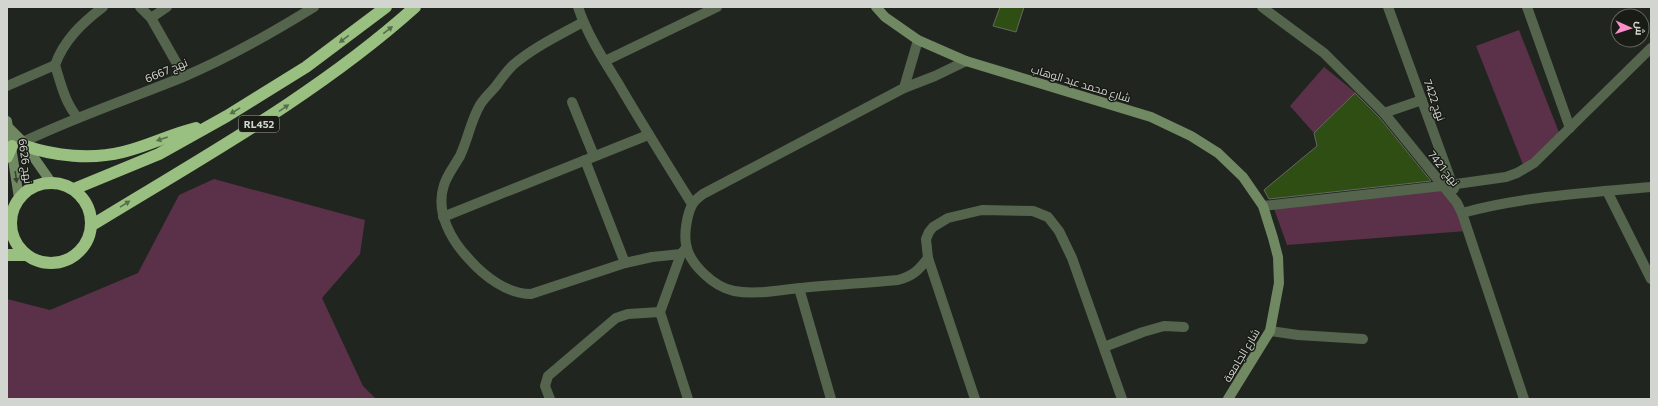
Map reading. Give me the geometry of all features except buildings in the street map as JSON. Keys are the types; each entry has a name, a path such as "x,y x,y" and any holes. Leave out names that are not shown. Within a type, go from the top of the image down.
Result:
{"highway":[{"name":"RL452","path":"74,189 159,154 213,124 306,67 386,7"},
{"name":"RL452","path":"92,225 258,125 302,96 396,25 415,7"},
{"path":"17,148 60,154 98,156 123,152 190,129 213,124"},
{"path":"51,182 67,185 83,196 92,225 90,236 85,246 77,254 68,260 57,263 46,263 35,260 26,255 17,245 12,233 11,219 13,205 34,186 51,182"},
{"path":"7,255 26,255"}],"street":[{"path":"78,118 71,110 65,98 55,65 59,52 69,38 86,20 103,7"},
{"path":"140,7 151,18 184,76"},
{"path":"151,18 167,7"},
{"name":"نهج 6667","path":"17,148 78,118 184,76 252,44 299,11 314,7"},
{"path":"578,7 583,22 605,61 648,135 692,204"},
{"path":"605,61 717,7"},
{"name":"شارع محمد عبد الوهاب","path":"876,7 885,17 918,40 966,61 1151,117 1192,136 1218,153 1243,177 1263,206"},
{"name":"نهج 7421","path":"1262,7 1324,53 1384,113 1457,203 1462,213 1524,399"},
{"name":"نهج 7422","path":"1388,7 1453,184 1457,203"},
{"path":"1527,7 1570,128"},
{"path":"583,22 531,51 513,66 480,104 460,155 444,185 441,201 443,216 451,235 458,246 476,267 501,286 522,294 531,294 625,263 684,250"},
{"path":"904,88 918,40"},
{"path":"1263,206 1442,186 1506,177 1517,173 1534,163 1651,48"},
{"path":"688,399 660,312 684,250 687,225 692,204 703,194 720,184 904,88 935,76 966,61"},
{"path":"7,86 55,65"},
{"path":"1384,113 1422,100"},
{"path":"572,102 589,158 625,263"},
{"name":"نهج 6626","path":"8,124 17,148 51,182"},
{"path":"443,216 648,135"},
{"name":"نهج 6626","path":"13,205 17,148"},
{"path":"1462,213 1508,202 1651,187"},
{"path":"1607,192 1651,279"},
{"name":"شارع الجامعة","path":"1228,399 1270,331 1279,283 1278,257 1263,206"},
{"path":"975,399 928,258 926,239 933,226 948,218 982,210 1033,211 1048,217 1058,231 1072,258 1122,399"},
{"path":"684,250 717,284 732,291 750,293 898,280 909,277 919,271 928,258"},
{"path":"798,288 831,399"},
{"path":"550,399 545,386 548,376 616,318 628,314 660,312"},
{"path":"1104,347 1143,332 1164,326 1184,327"},
{"path":"1270,331 1298,335 1363,339"}],"shaded area":[{"path":"1519,30 1560,135 1524,167 1476,46"},
{"path":"1324,67 1356,93 1314,133 1290,106"},
{"path":"214,179 365,220 360,254 322,298 363,386 376,399 7,399 7,299 50,310 138,273 179,195"},
{"path":"1436,185 1456,209 1466,231 1287,245 1272,203"}]}
